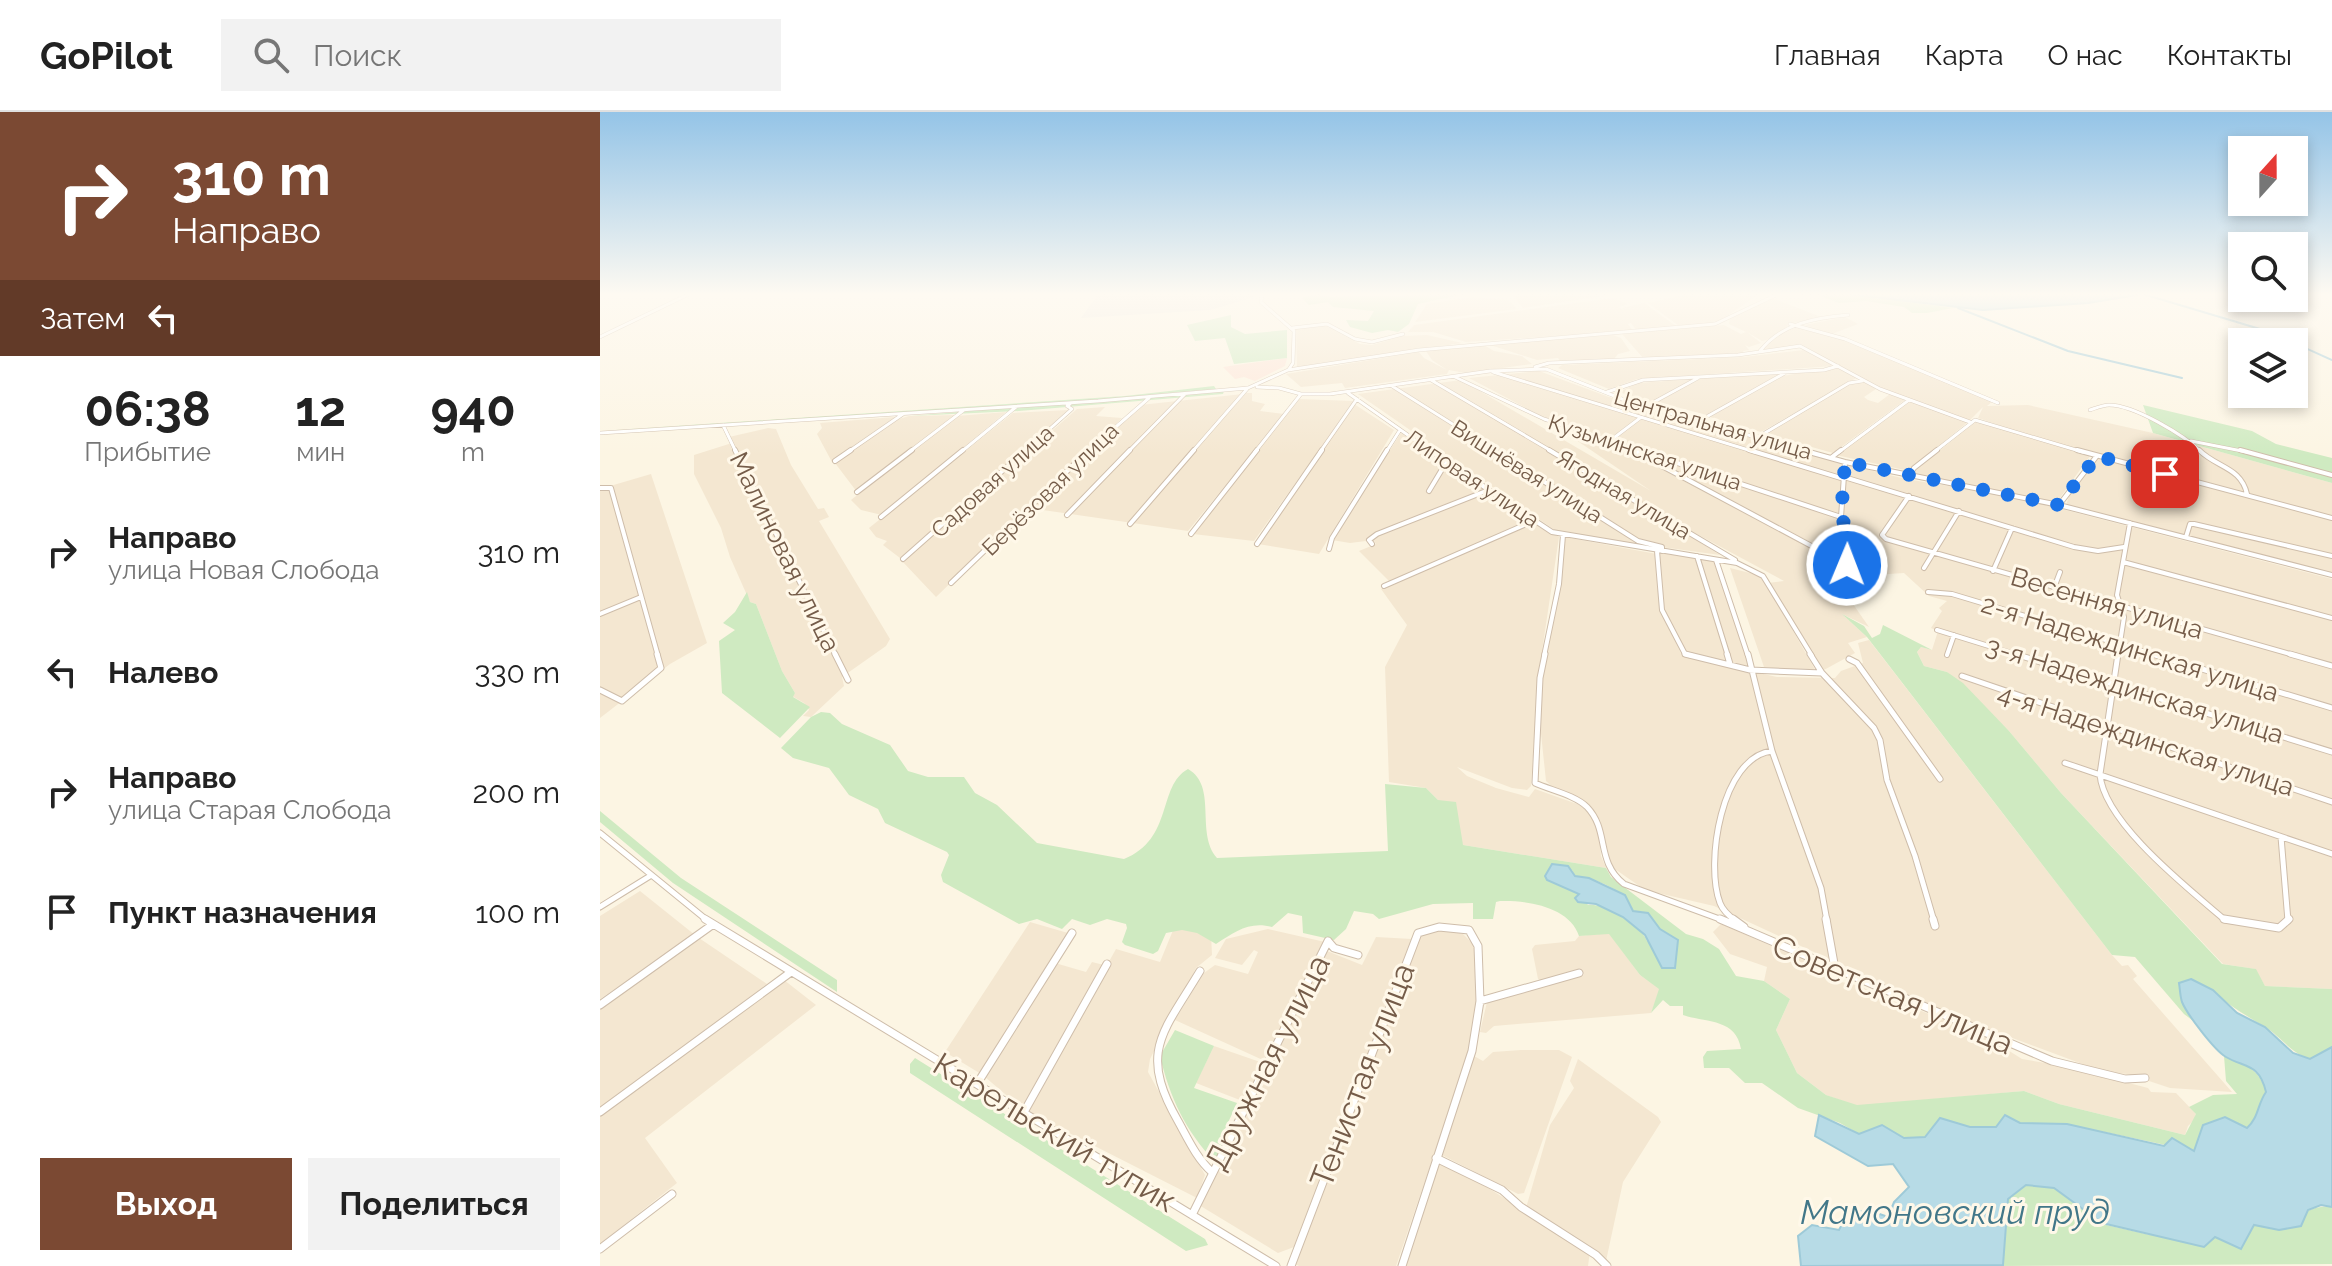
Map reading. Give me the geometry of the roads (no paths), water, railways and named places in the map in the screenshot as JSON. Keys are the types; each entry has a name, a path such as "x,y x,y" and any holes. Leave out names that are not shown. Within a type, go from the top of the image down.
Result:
{"street":[{"path":"1288,370 1293,363 1293,348"},
{"path":"600,433 1016,407 1250,387 1288,370 1433,348"},
{"path":"1760,352 1762,348"},
{"path":"1534,368 1549,363 1589,364 1788,348"},
{"path":"1804,348 1863,380 1909,400 1973,421 2332,518"},
{"path":"1866,348 1998,403"},
{"path":"1606,393 1638,381 1786,373 1838,366"},
{"name":"Центральная улица","path":"1250,387 1279,388 1301,394 1348,392 1490,371 1534,368 1558,373 1654,409 1845,462 2059,505 2332,575"},
{"path":"1490,371 2086,549 2112,551 2125,547"},
{"path":"1708,416 1786,373"},
{"name":"Кузьминская улица","path":"1453,376 1544,419 1841,517"},
{"path":"1654,402 1699,377"},
{"name":"Ягодная улица","path":"1430,379 1735,560"},
{"path":"1758,437 1849,383 1863,380"},
{"path":"1266,381 1279,388"},
{"name":"Вишнёвая улица","path":"1391,385 1638,541 1662,547 1660,551"},
{"path":"1130,524 1250,387"},
{"name":"Липовая улица","path":"1348,392 1532,521 1563,535 1715,559 1747,567 1763,576 1822,673"},
{"path":"1067,515 1186,393"},
{"path":"1191,534 1301,394"},
{"name":"Берёзовая улица","path":"951,583 1109,431 1150,397"},
{"path":"1257,544 1357,399"},
{"path":"1831,458 1909,400"},
{"name":"Садовая улица","path":"903,559 1072,409 1067,406 1071,403"},
{"path":"2090,410 2107,405 2127,408 2190,441 2205,456 2238,475 2244,481 2247,495"},
{"path":"881,517 1016,407"},
{"path":"1611,440 1654,409"},
{"path":"857,492 965,410"},
{"path":"835,461 904,413"},
{"path":"1909,476 1914,468 1973,421"},
{"name":"Малиновая улица","path":"723,425 848,680"},
{"path":"1329,549 1332,538 1400,430"},
{"path":"2190,441 2240,450 2332,475"},
{"path":"1619,443 1847,565 1853,564 1854,544 1841,517 1845,462"},
{"path":"2059,505 2097,456"},
{"path":"1429,491 1447,461"},
{"path":"600,488 611,488 660,670 622,701 600,690"},
{"path":"1372,544 1369,540 1377,534 1487,491"},
{"name":"Весенняя улица","path":"1909,496 1882,537 2332,666"},
{"path":"1924,568 1959,511"},
{"path":"1384,586 1532,521"},
{"path":"2130,523 2117,595 2124,617 2106,726 2101,790 2110,806 2138,839 2177,879 2225,920 2238,924 2286,926 2289,921 2281,837"},
{"path":"2186,537 2190,524 2194,524 2332,556"},
{"path":"1993,571 2012,528"},
{"name":"Советская улица","path":"1563,535 1559,584 1540,678 1535,783 1584,804 1597,820 1605,861 1611,874 1624,884 1710,915 2052,1061 2125,1079 2145,1078"},
{"path":"1660,551 1662,610 1685,654 1750,670 1822,673 1865,716 1880,740 1887,780 1915,856 1935,926"},
{"path":"1697,556 1730,664"},
{"path":"1715,559 1746,647 1772,751 1821,887 1835,969"},
{"path":"2123,562 2332,618"},
{"path":"2054,588 2060,572"},
{"name":"2-я Надеждинская улица","path":"1928,592 1952,594 2332,708"},
{"path":"600,614 641,597"},
{"name":"3-я Надеждинская улица","path":"1937,630 2332,752"},
{"path":"1947,655 1954,635"},
{"path":"1849,659 1857,663 1940,779"},
{"name":"4-я Надеждинская улица","path":"1962,676 2332,802"},
{"path":"1771,942 1737,923 1722,908 1717,890 1717,840 1723,805 1735,776 1767,751 1772,751"},
{"path":"2065,763 2332,854"},
{"name":"Карельский тупик","path":"600,833 712,925 1276,1266"},
{"path":"600,907 650,876"},
{"path":"600,1005 712,925"},
{"name":"Тенистая улица","path":"1291,1266 1418,933 1439,927 1469,930 1478,946 1480,1001"},
{"path":"977,1084 1072,933"},
{"name":"Дружная улица","path":"1192,1215 1328,941 1334,948 1358,955"},
{"path":"1024,1112 1107,964"},
{"path":"1200,971 1159,1046 1155,1063 1168,1100 1203,1164 1212,1172"},
{"path":"600,1112 791,972"},
{"path":"1402,1266 1472,1051 1480,1001 1579,973"},
{"path":"1436,1158 1502,1190 1521,1207 1607,1265"},
{"path":"600,1249 672,1194"}],"water":[{"path":"1552,864 1568,866 1575,876 1589,878 1625,895 1633,911 1648,913 1660,929 1678,940 1675,968 1662,968 1645,935 1623,917 1596,904 1578,902 1575,898 1579,894 1547,880 1545,876"},
{"name":"Мамоновский пруд","path":"2191,979 2213,990 2237,1013 2265,1027 2293,1053 2310,1059 2332,1047 2332,1207 2321,1205 2308,1210 2301,1226 2279,1230 2254,1225 2241,1249 2215,1237 2204,1247 2102,1223 2054,1188 2026,1185 2008,1199 2003,1265 1801,1266 1798,1236 1812,1225 1839,1230 1849,1211 1874,1212 1888,1217 1894,1202 1909,1187 1893,1164 1868,1166 1815,1136 1819,1115 1859,1134 1882,1125 1904,1138 1925,1137 1940,1118 1970,1127 1996,1127 2005,1115 2020,1123 2067,1124 2164,1146 2172,1138 2194,1151 2203,1125 2225,1117 2247,1128 2254,1120 2266,1092 2263,1083 2255,1071 2221,1053 2195,1023 2182,1002 2179,983"}],"waterway":[{"path":"2060,348 2182,378"},
{"path":"2305,348 2332,360"}]}
